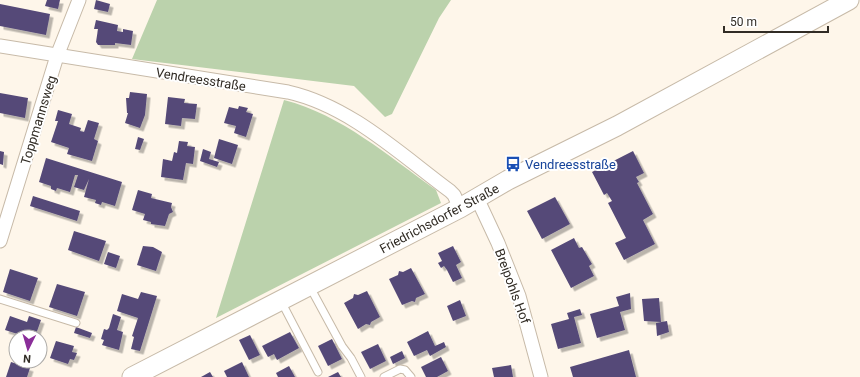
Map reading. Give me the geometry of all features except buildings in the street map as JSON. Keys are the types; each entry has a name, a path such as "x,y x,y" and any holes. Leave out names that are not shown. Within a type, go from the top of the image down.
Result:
{"main road":[{"name":"Friedrichsdorfer Straße","path":"132,377 460,208 508,180 617,126 850,0"}],"street":[{"name":"Toppmannsweg","path":"0,241 57,56 80,0"},
{"name":"Vendreesstraße","path":"0,46 288,92 319,101 350,117 450,191 454,195 460,208"},
{"name":"Breipohls Hof","path":"477,198 498,243 519,296 541,377"}],"lane":[{"path":"310,286 342,346 362,377"},
{"path":"0,299 76,323"},
{"path":"281,301 318,372"},
{"path":"384,377 400,369 405,370 411,377"}],"green space":[{"path":"157,0 451,0 439,18 392,114 385,117 354,86 132,59"},
{"path":"284,100 325,116 364,138 436,190 441,203 216,318"}],"place":[{"name":"Vendreesstraße","path":"513,164"}]}
